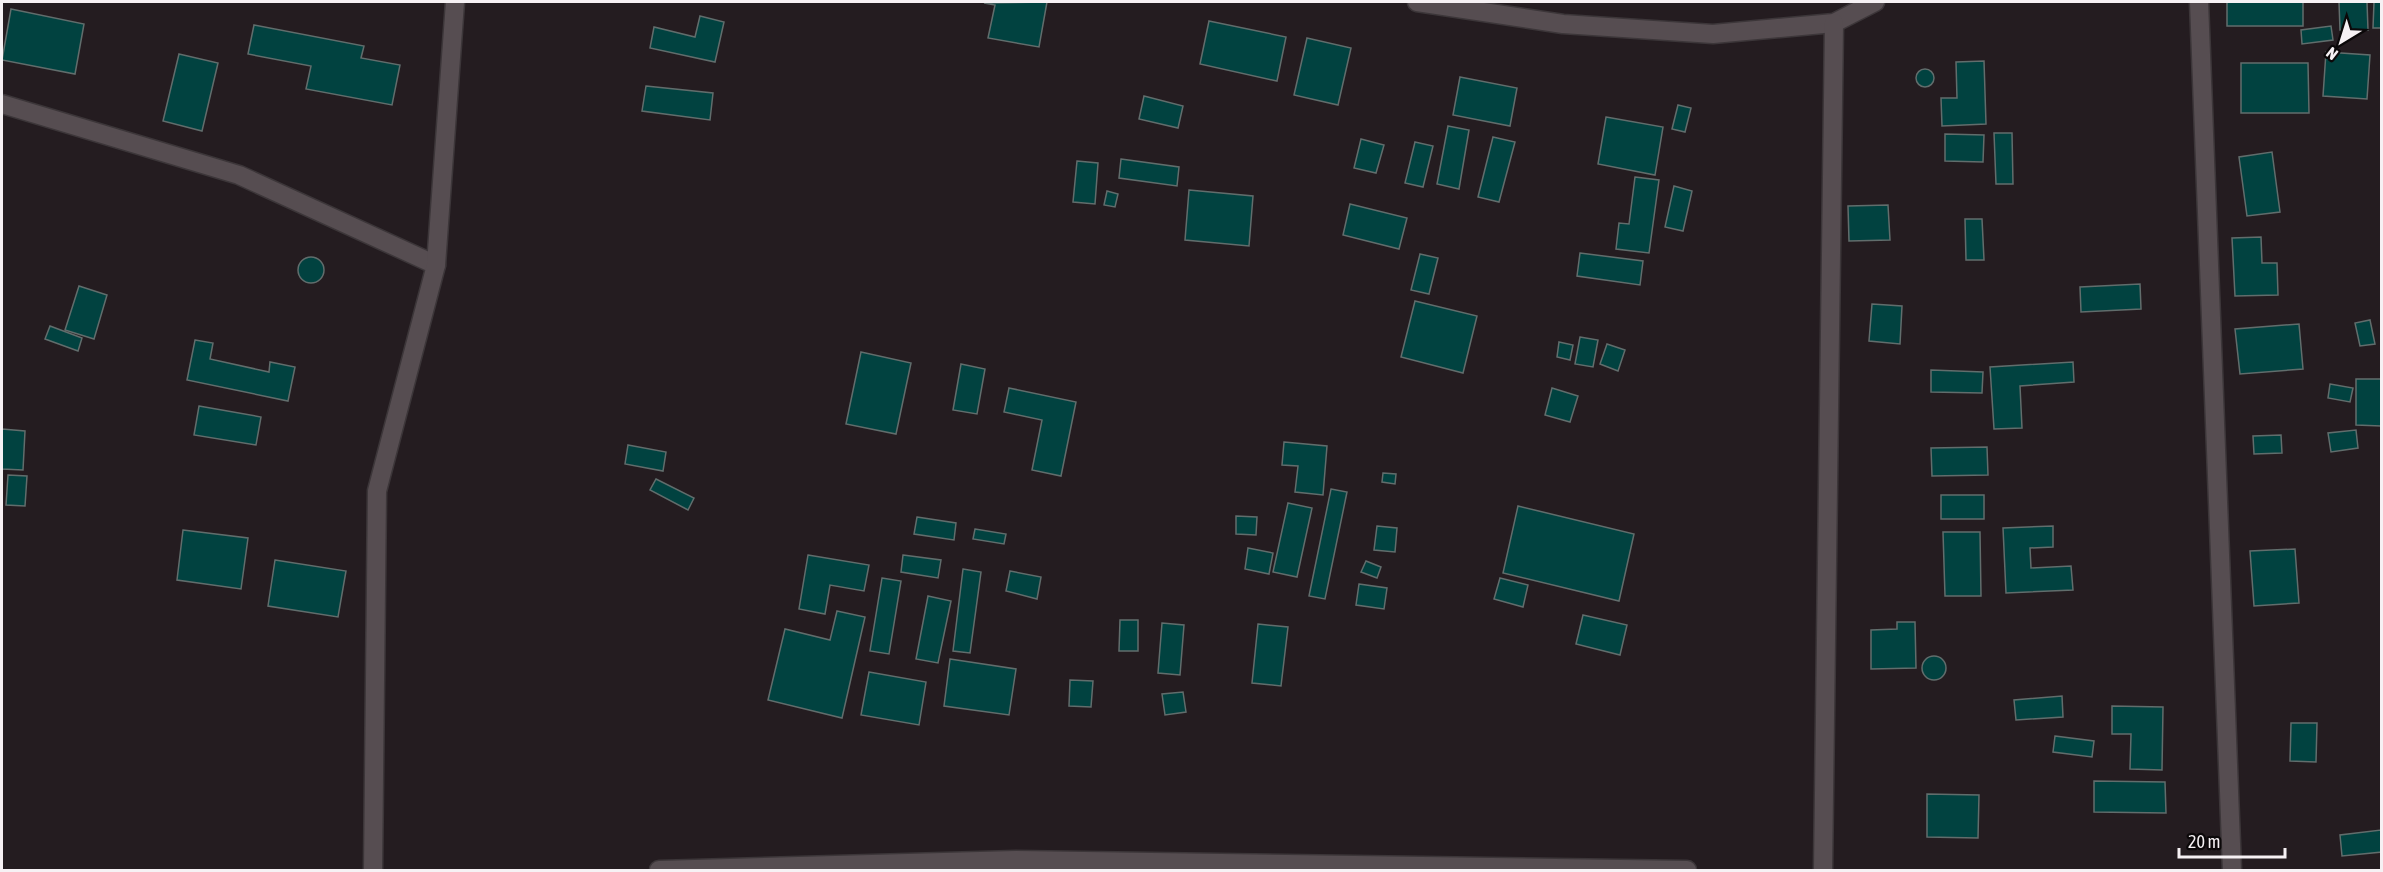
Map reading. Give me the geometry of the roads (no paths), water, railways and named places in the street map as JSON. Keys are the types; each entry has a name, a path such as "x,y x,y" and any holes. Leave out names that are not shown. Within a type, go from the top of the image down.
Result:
{"street":[{"path":"373,870 377,490 436,265 455,2"},
{"path":"1417,2 1563,24 1713,34 1834,23 1875,2"},
{"path":"2199,2 2232,870"},
{"path":"1823,870 1834,23"},
{"path":"2,104 239,175 436,265"},
{"path":"659,870 1016,860 1687,870"}]}
